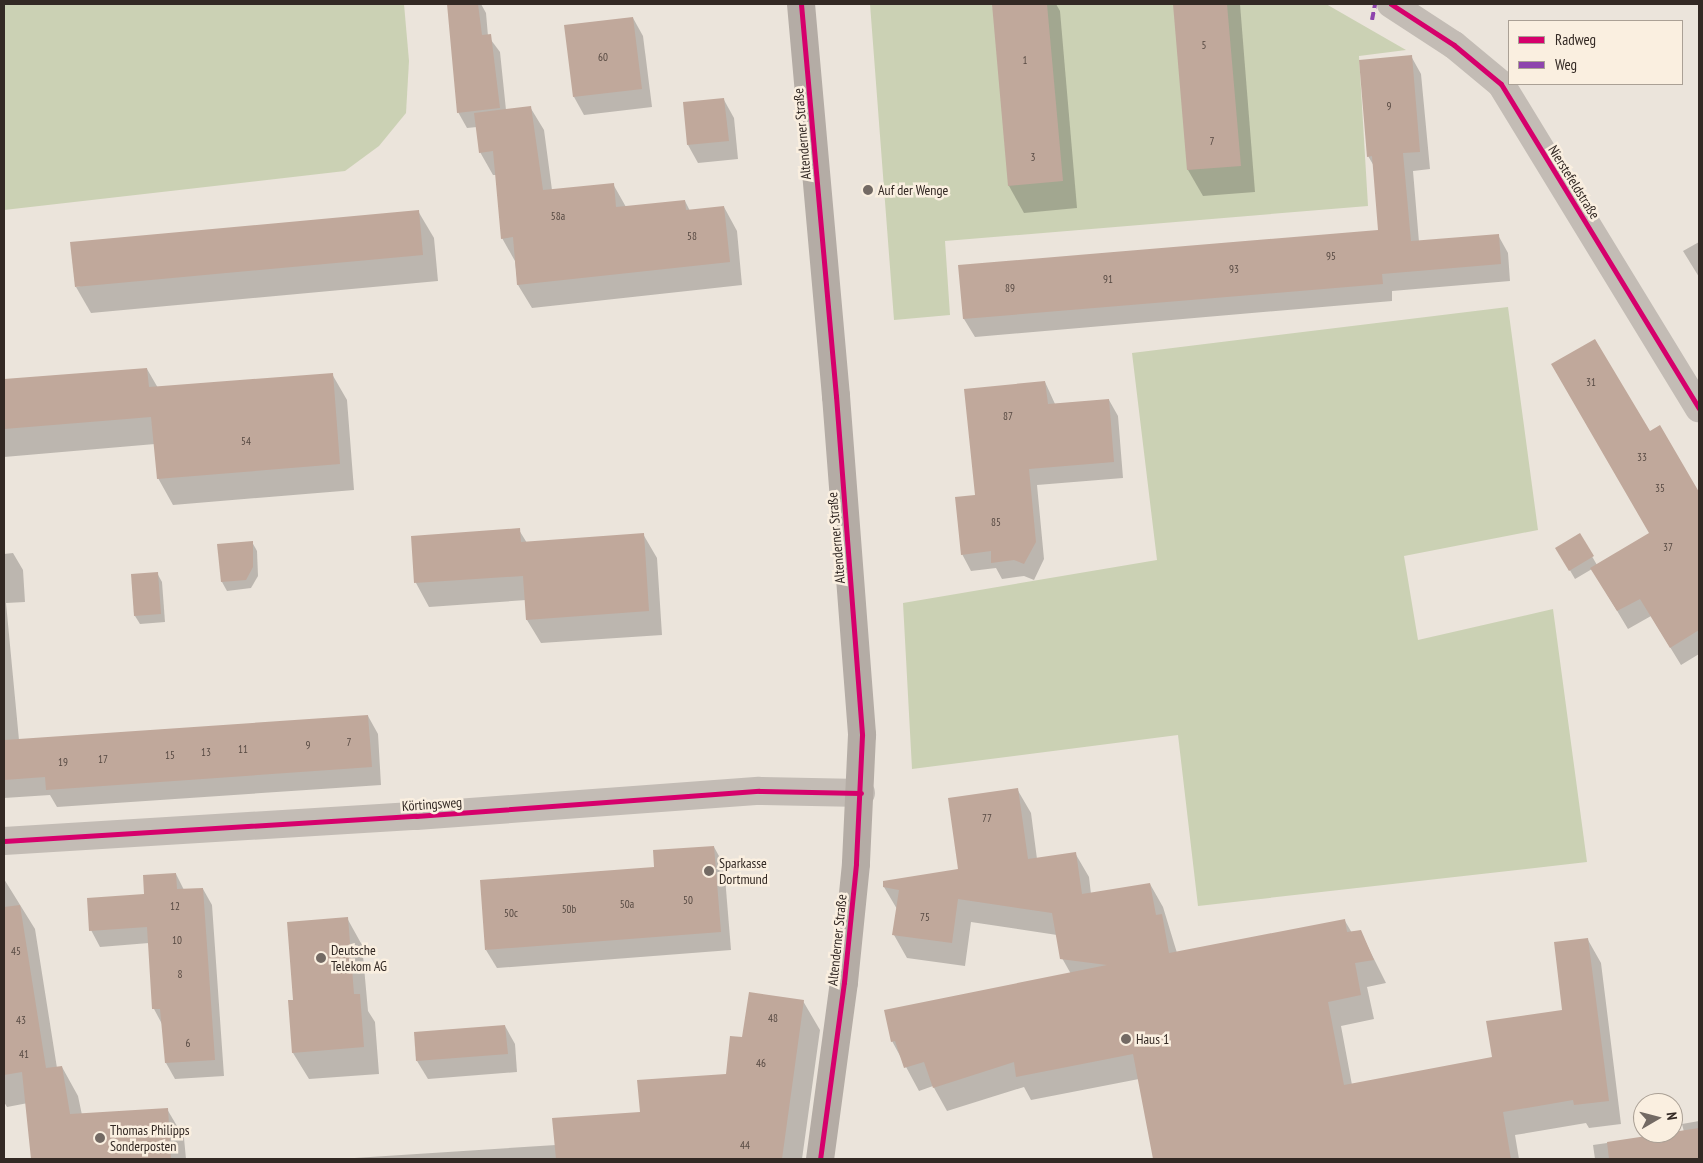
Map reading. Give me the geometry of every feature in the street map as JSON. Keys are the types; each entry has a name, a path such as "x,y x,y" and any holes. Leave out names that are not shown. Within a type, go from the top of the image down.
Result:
{"main road":[{"name":"Altenderner Straße","path":"801,4 860,684 861,793 844,982 820,1159"}],"street":[{"name":"Nierstefeldstraße","path":"1391,4 1454,45 1501,84 1699,408"},
{"name":"Körtingsweg","path":"4,841 416,816 759,791 861,793"}],"green space":[{"path":"4,4 404,4 409,61 406,113 379,146 345,171 4,210"},
{"path":"870,4 1326,4 1406,50 1359,56 1368,206 945,241 950,315 894,320"},
{"path":"1508,307 1538,530 1404,556 1418,640 1553,609 1587,862 1198,906 1178,735 912,769 903,603 1157,560 1132,353"}],"building":[{"path":"447,4 478,4 482,35 491,34 500,108 457,113"},
{"path":"992,4 1047,4 1063,181 1008,186"},
{"path":"1173,4 1227,4 1241,166 1187,170"},
{"path":"633,17 642,89 573,97 564,25"},
{"path":"1412,55 1420,152 1403,153 1411,241 1499,234 1501,264 1382,274 1383,284 963,319 958,265 1378,230 1372,156 1367,157 1359,60"},
{"path":"724,98 729,141 687,145 683,102"},
{"path":"531,106 543,190 614,183 616,207 685,200 686,210 724,206 730,262 517,285 513,237 501,239 493,151 479,153 474,113"},
{"path":"419,210 423,255 75,287 70,242"},
{"path":"1595,339 1650,431 1660,425 1699,492 1699,630 1670,648 1640,599 1617,611 1590,568 1649,533 1551,364"},
{"path":"147,368 149,387 333,373 340,464 157,479 151,417 4,429 4,379"},
{"path":"1045,381 1048,404 1109,399 1114,462 1029,469 1036,542 1024,564 1014,560 991,563 991,551 961,555 955,497 975,495 964,389"},
{"path":"520,528 521,542 644,533 649,611 526,620 523,576 414,583 411,536"},
{"path":"1580,533 1594,556 1569,571 1555,548"},
{"path":"253,541 253,567 246,580 221,582 217,544"},
{"path":"158,572 161,614 134,616 131,574"},
{"path":"368,715 372,767 46,790 45,777 4,780 4,740"},
{"name":"Haus 1","path":"1018,788 1028,859 1076,852 1082,894 1150,883 1156,915 1162,914 1169,953 1345,919 1347,932 1361,930 1374,960 1355,963 1361,995 1328,1002 1344,1085 1492,1057 1486,1021 1562,1010 1554,942 1588,938 1609,1101 1574,1105 1573,1100 1503,1112 1511,1159 1153,1159 1133,1054 1016,1077 1014,1062 933,1088 924,1062 904,1068 895,1041 891,1042 884,1010 1107,965 1060,959 1052,913 958,899 952,943 892,935 899,890 883,887 883,881 958,869 948,798"},
{"path":"714,846 721,932 485,950 480,880 654,867 653,850"},
{"path":"176,873 177,889 203,888 215,1060 165,1063 160,1009 152,1009 147,927 89,931 87,898 144,894 143,875"},
{"path":"20,905 46,1068 62,1066 70,1114 168,1108 171,1159 31,1159 22,1072 4,1075 4,907"},
{"name":"Deutsche Telekom AG","path":"348,917 354,994 360,994 364,1047 292,1053 288,1000 293,1000 287,922"},
{"path":"749,992 804,1000 782,1159 556,1159 552,1118 640,1112 637,1080 726,1074 730,1036 742,1037"},
{"path":"505,1025 508,1054 416,1061 414,1032"},
{"path":"1699,1128 1699,1159 1609,1159 1607,1142 1633,1138 1633,1143 1683,1143 1683,1130"}],"marked path":[{"path":"1372,20 1375,4"}],"cycle path":[{"path":"801,4 836,396 862,735 856,864 844,982 820,1159"},
{"path":"1391,4 1454,45 1501,84 1699,408"},
{"path":"4,841 416,816 759,791 861,793"}],"place":[{"name":"Auf der Wenge","path":"868,190"},
{"name":"Sparkasse Dortmund","path":"709,871"},
{"name":"Deutsche Telekom AG","path":"321,958"},
{"name":"Haus 1","path":"1126,1039"},
{"name":"Thomas Philipps Sonderposten","path":"100,1138"}]}
